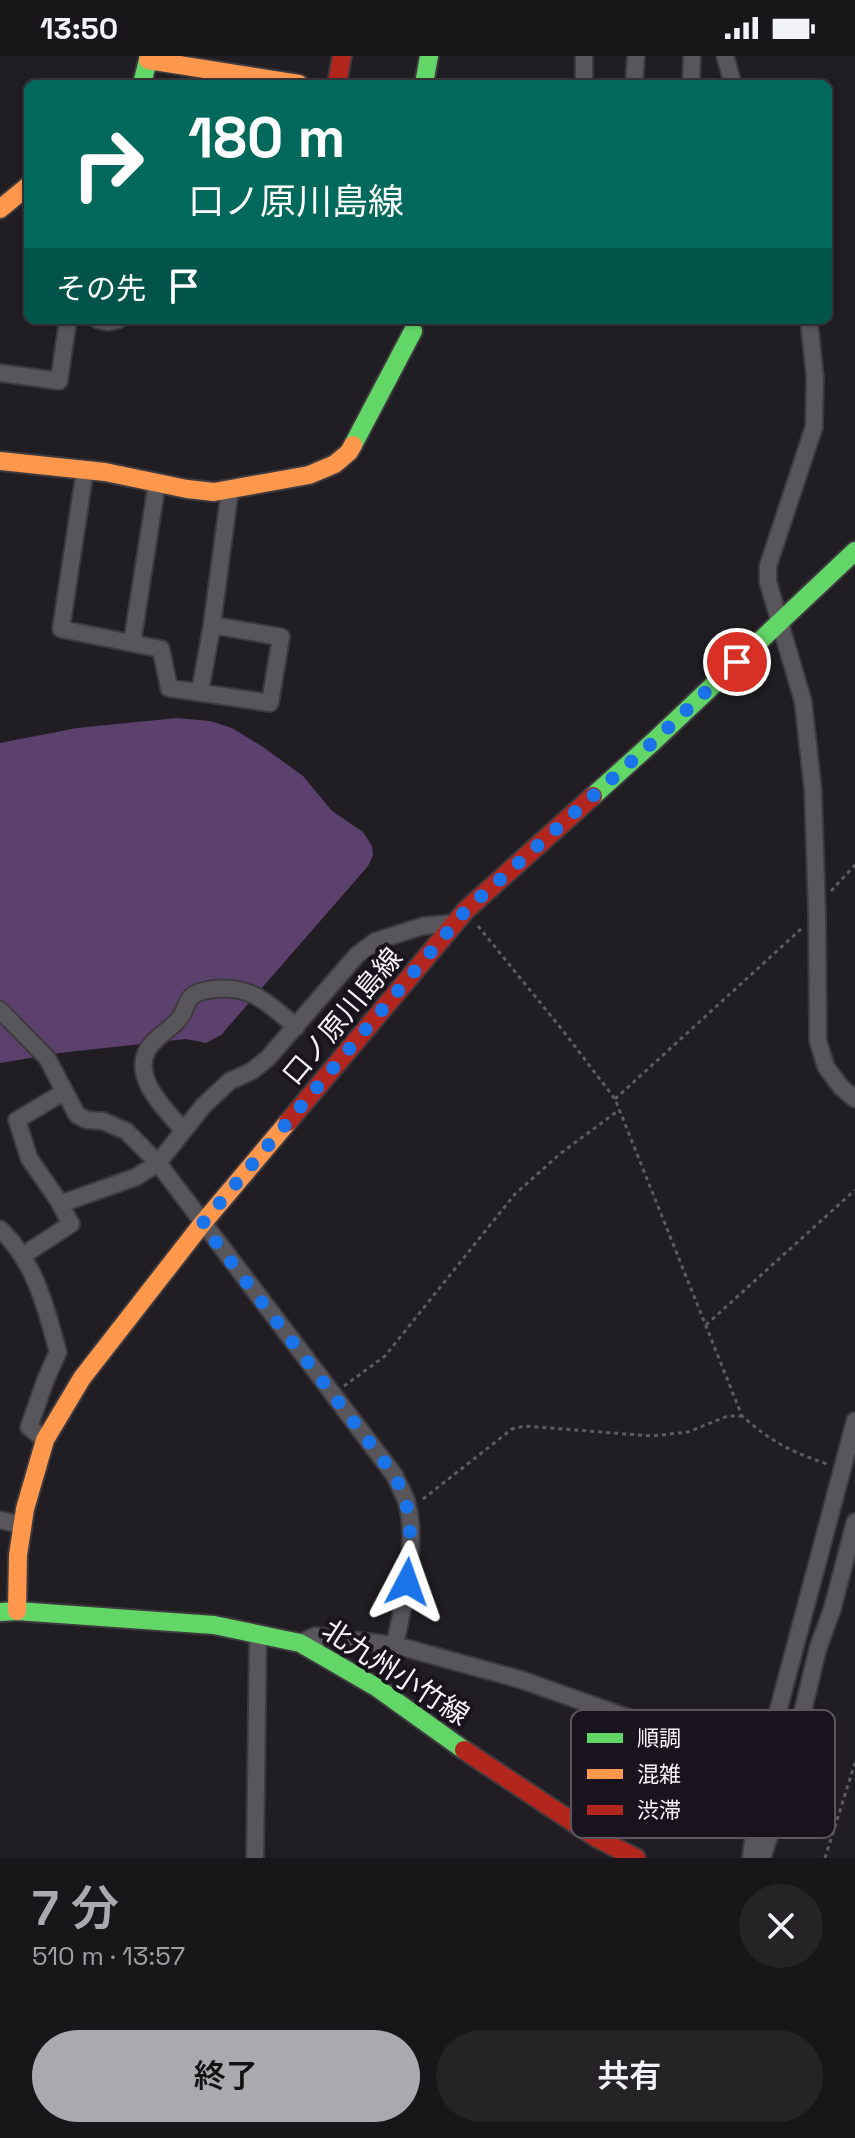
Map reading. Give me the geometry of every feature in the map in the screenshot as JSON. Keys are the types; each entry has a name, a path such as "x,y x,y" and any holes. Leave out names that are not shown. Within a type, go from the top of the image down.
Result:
{"main road":[{"path":"338,80 342,56"},
{"path":"425,80 429,56"},
{"path":"143,80 148,58 248,80"},
{"path":"0,209 24,189"},
{"path":"0,209 24,212"},
{"path":"0,461 105,472 214,492 309,475 335,464 349,452 411,325"},
{"name":"口ノ原川島線","path":"8,1611 23,1525 45,1440 82,1378 202,1224 461,917 653,742 855,551"},
{"name":"北九州小竹線","path":"8,1611 214,1625 300,1643 376,1687 571,1821"},
{"name":"北九州小竹線","path":"597,1838 636,1858"}],"street":[{"path":"584,56 584,80"},
{"path":"634,80 636,56"},
{"path":"691,80 692,56"},
{"path":"725,56 732,80"},
{"path":"0,373 59,381 67,324"},
{"path":"809,324 815,378 814,427 768,566 768,582 803,701 813,790 818,1041 826,1067 855,1099"},
{"path":"85,470 61,629 161,649 169,688 270,703 281,637 212,625"},
{"path":"132,643 157,483"},
{"path":"200,692 230,489"},
{"path":"60,1204 136,1177 158,1163 204,1105 230,1081 252,1071 268,1058 357,955 376,941 461,917"},
{"path":"183,1130 149,1086 143,1062 158,1038 182,1016 190,998 204,990 222,988 250,992 296,1027"},
{"path":"0,1010 47,1058 77,1115 126,1131 158,1163 395,1476 406,1501 410,1531 407,1582 395,1645"},
{"path":"22,1256 71,1224 29,1158 17,1120 64,1092"},
{"path":"0,1229 32,1271 58,1352 29,1427 45,1440"},
{"path":"778,1710 855,1421"},
{"path":"0,1520 23,1525"},
{"path":"803,1710 855,1522"},
{"path":"255,1858 258,1633"},
{"path":"300,1643 315,1636 395,1645 522,1680 609,1710"},
{"path":"751,1858 753,1838"},
{"path":"762,1858 769,1838"}],"path":[{"path":"615,1099 817,910 855,865"},
{"path":"461,917 564,1032 615,1099 742,1416 794,1453 842,1469"},
{"path":"332,1394 385,1356 515,1194 561,1153 619,1110"},
{"path":"706,1325 855,1190"},
{"path":"407,1511 512,1429 524,1426 652,1436 688,1432 728,1416 742,1416"},
{"path":"835,1826 855,1763"},
{"path":"825,1858 831,1838"}],"shaded area":[{"path":"177,718 210,721 232,728 303,776 332,811 363,832 372,846 373,855 368,866 221,1035 206,1043 186,1039 0,1063 0,743 77,728"}],"traffic: fast":[{"path":"143,80 149,56"},
{"path":"425,80 429,56"},
{"path":"353,445 413,331"},
{"path":"593,796 855,551"},
{"path":"0,1612 214,1625 300,1643 376,1687 464,1750"}],"traffic: slow":[{"path":"148,60 274,80"},
{"path":"0,209 24,189"},
{"path":"0,461 105,472 214,492 309,475 335,464 353,445"},
{"path":"17,1611 18,1555 25,1509 45,1440 82,1378 202,1224 288,1122"}],"traffic: jam":[{"path":"338,80 342,56"},
{"path":"288,1122 466,910 593,796"},
{"path":"464,1750 571,1821"},
{"path":"597,1838 636,1858"}],"route":[{"path":"407,1582 410,1531 406,1501 395,1476 202,1224 466,910 737,662"}]}
